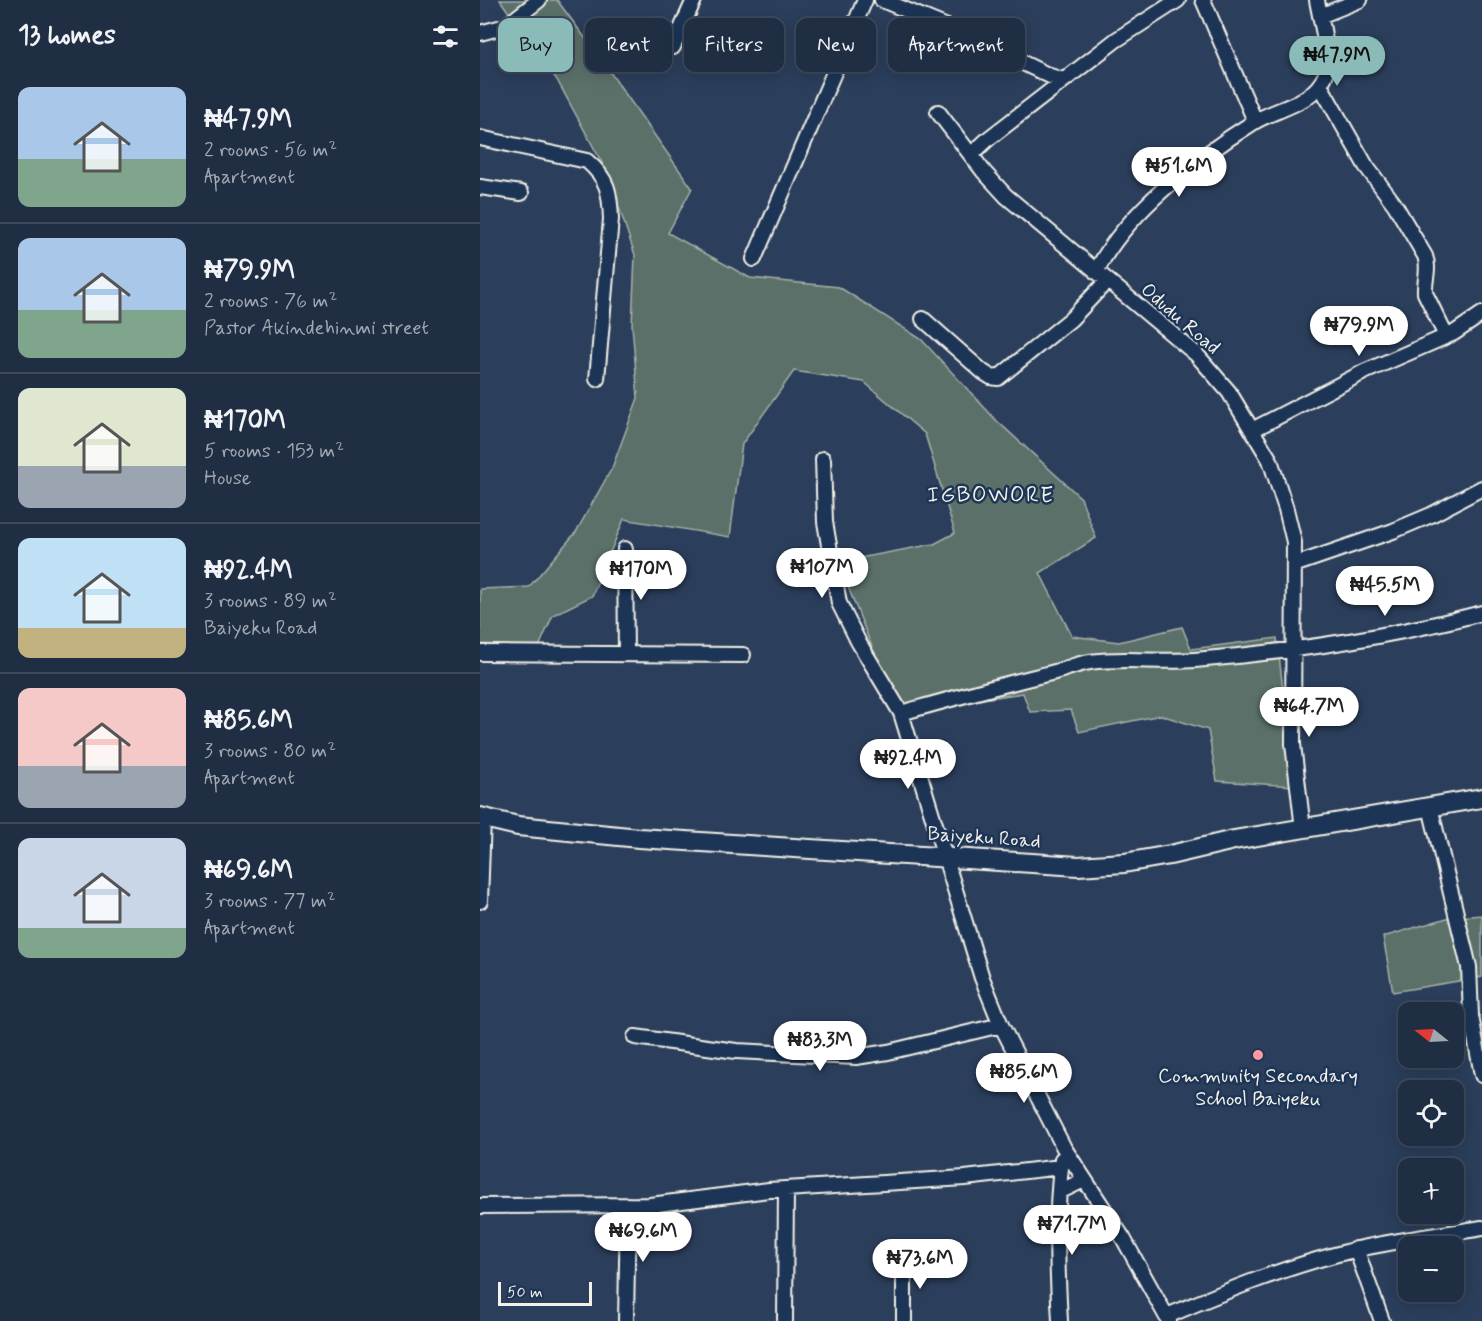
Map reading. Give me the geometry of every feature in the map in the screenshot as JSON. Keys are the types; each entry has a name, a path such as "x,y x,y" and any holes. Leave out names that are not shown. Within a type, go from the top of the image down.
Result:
{"main road":[{"name":"Baiyeku Road","path":"482,818 518,826 639,838 1078,866 1170,855 1234,840 1482,798"}],"street":[{"path":"480,33 506,26 538,0"},
{"path":"674,47 694,0"},
{"path":"754,259 865,0"},
{"path":"882,0 952,29 1056,78"},
{"path":"971,155 1049,91 1056,78 1178,0"},
{"path":"1203,0 1255,121"},
{"path":"923,319 983,372 998,378 1071,320 1101,277 1105,255 1146,206 1198,161 1255,121 1309,96 1320,85 1325,78 1328,66 1317,0"},
{"path":"1320,16 1360,0"},
{"path":"1320,85 1366,166 1395,205 1425,256 1428,264 1425,293 1446,336"},
{"name":"Odudu Road","path":"938,112 1006,196 1196,354 1229,392 1270,460 1294,542 1293,744 1303,829"},
{"path":"480,138 587,161 598,171 608,187 611,219 597,379"},
{"path":"480,187 521,193"},
{"path":"1252,430 1364,372 1463,328 1482,314"},
{"path":"823,459 825,522 839,603 859,643 901,713 982,978 1001,1025 1064,1148 1123,1238 1168,1318 1226,1291 1291,1267 1356,1249 1482,1228"},
{"path":"1294,565 1393,531 1431,515 1482,488"},
{"path":"624,549 626,654"},
{"path":"901,713 1086,663 1113,659 1182,662 1293,648 1346,641 1482,613"},
{"path":"480,653 743,655"},
{"path":"1430,807 1469,967 1471,1016 1482,1075"},
{"path":"480,901 482,818"},
{"path":"635,1037 736,1051 856,1057 888,1052 1001,1025"},
{"path":"1060,1321 1056,1253 1064,1148"},
{"path":"480,1206 650,1205 786,1189 965,1179 1061,1167"},
{"path":"1059,1192 1084,1180"},
{"path":"785,1321 786,1189"},
{"path":"626,1321 628,1205"},
{"path":"1356,1249 1382,1321"},
{"path":"904,1261 904,1321"}],"green space":[{"path":"500,0 557,0 570,18 513,18"},
{"path":"573,22 585,38 585,72 610,72 692,188 668,233 750,278 839,287 921,339 996,420 1081,498 1096,538 1040,573 1072,636 1119,642 1182,627 1191,649 1277,638 1294,786 1217,781 1208,730 1161,715 1079,732 1071,710 1030,712 1023,693 898,712 838,562 934,544 955,533 925,434 864,382 794,371 742,444 730,537 624,519 592,596 553,615 539,647 480,644 480,589 529,587 576,532 612,468 638,398 632,325 635,255 607,172 551,72 573,72"},
{"path":"1482,915 1482,977 1393,992 1383,937 1447,918"}],"place":[{"name":"Community Secondary School Baiyeku","path":"1258,1055"}],"district":[{"name":"IGBOWORE","path":"991,496"}]}
